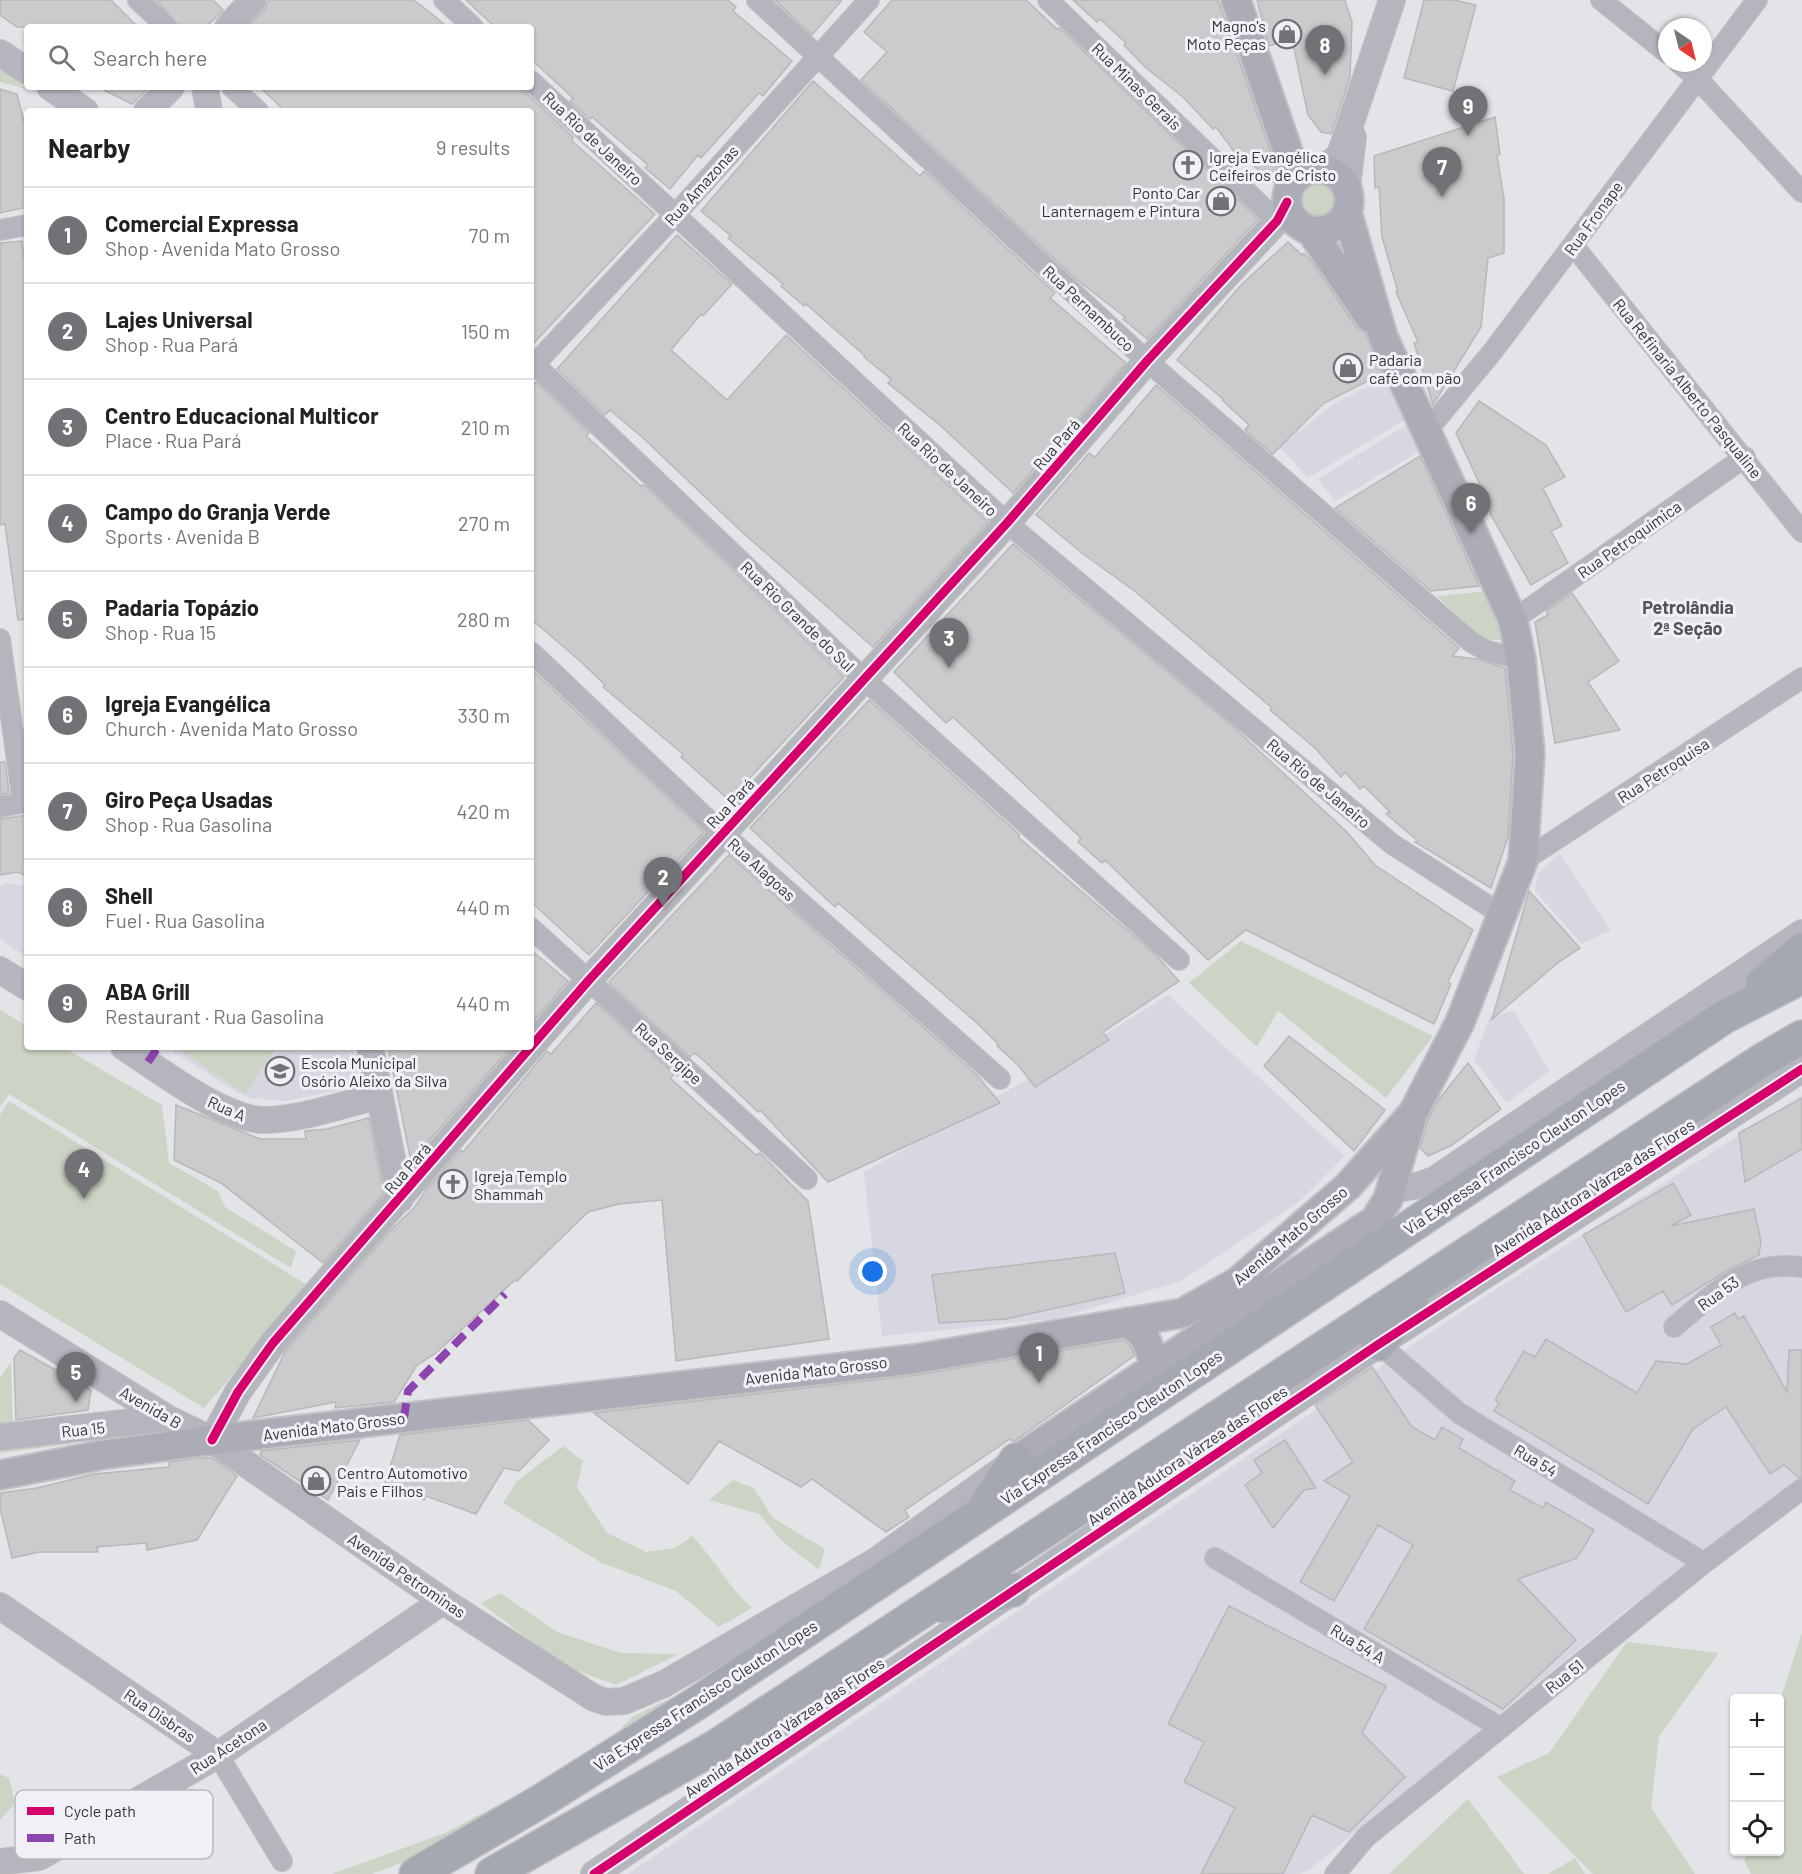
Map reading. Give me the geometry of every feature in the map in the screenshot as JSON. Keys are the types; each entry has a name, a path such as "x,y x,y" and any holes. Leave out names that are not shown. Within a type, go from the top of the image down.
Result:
{"highway":[{"path":"1724,1017 1802,950"},
{"name":"Via Expressa Francisco Cleuton Lopes","path":"416,1874 541,1801 697,1703 1724,1017 1802,977"},
{"path":"492,1874 715,1747 1424,1280 1754,1065 1802,1037"},
{"path":"1378,1344 1424,1280"},
{"path":"974,1519 1001,1485 1016,1460"},
{"path":"924,1610 1013,1590"}],"main road":[{"path":"1236,0 1270,96 1286,113 1309,149 1301,199 1383,337"},
{"path":"1301,199 1336,175 1347,200 1383,337"},
{"path":"1301,199 1328,230 1336,226 1347,200"},
{"name":"Avenida Mato Grosso","path":"0,1476 101,1455 212,1440 915,1359 1183,1313 1237,1282 1348,1186 1413,1113 1460,1022 1504,916 1523,861 1530,754 1521,659 1513,620 1383,337"},
{"path":"1016,1460 1375,1220 1388,1199 1413,1113"},
{"path":"1309,1222 1364,1196 1391,1190"},
{"path":"1134,1383 1183,1313 1234,1299 1257,1300"},
{"path":"1128,1322 1145,1337 1152,1357"}],"street":[{"path":"138,0 164,24"},
{"path":"231,24 253,0"},
{"path":"444,0 470,24"},
{"name":"Rua Pernambuco","path":"757,0 1147,361 1471,642 1487,651 1521,659"},
{"name":"Rua Amazonas","path":"534,362 675,215 869,0"},
{"name":"Rua Minas Gerais","path":"1048,0 1301,199"},
{"path":"1347,200 1358,104 1392,0"},
{"path":"1601,0 1658,46"},
{"name":"Rua Fronape","path":"1426,432 1493,351 1696,77 1756,0"},
{"path":"0,53 24,69"},
{"path":"1690,72 1802,192"},
{"name":"Rua Rio de Janeiro","path":"534,84 1007,523 1392,844 1504,916"},
{"path":"54,90 82,108"},
{"path":"150,108 168,90"},
{"path":"206,90 208,108"},
{"path":"235,90 255,108"},
{"name":"Rua Pará","path":"534,1043 722,833 1007,523 1147,361 1339,156 1358,104"},
{"path":"0,230 24,226"},
{"name":"Rua Refinaria Alberto Pasqualine","path":"1573,245 1745,457 1802,532"},
{"name":"Rua Rio Grande do Sul","path":"534,366 865,680 1179,960"},
{"name":"Rua Petroquímica","path":"1513,620 1745,457"},
{"path":"0,639 24,795"},
{"name":"Rua Alagoas","path":"534,655 722,833 1000,1079"},
{"name":"Rua Petroquisa","path":"1523,861 1802,678"},
{"path":"0,807 24,802"},
{"name":"Rua Sergipe","path":"534,930 807,1179"},
{"path":"1391,1190 1434,1180 1802,933"},
{"path":"0,970 24,985"},
{"name":"Rua A","path":"129,1050 216,1106 248,1119 284,1119 378,1096"},
{"path":"370,1050 399,1199"},
{"name":"Rua Pará","path":"212,1440 238,1392 273,1343 528,1050"},
{"name":"Avenida Adutora Várzea das Flores","path":"594,1874 1378,1344 1802,1069"},
{"name":"Rua 53","path":"1674,1327 1735,1277 1785,1264 1802,1267"},
{"name":"Avenida B","path":"0,1314 167,1418 212,1440"},
{"name":"Rua 54","path":"1378,1344 1459,1413 1704,1563"},
{"name":"Rua 15","path":"0,1437 167,1418"},
{"name":"Avenida Petrominas","path":"212,1440 443,1601 594,1698 606,1702 624,1701 664,1684 876,1561 1016,1460"},
{"name":"Rua 51","path":"1335,1874 1366,1837 1704,1563 1802,1489"},
{"name":"Rua 54 A","path":"1215,1558 1501,1728"},
{"name":"Rua Acetona","path":"157,1790 218,1755 443,1601"},
{"name":"Rua Disbras","path":"0,1606 218,1755 282,1861"},
{"name":"Rua Acetona","path":"0,1862 23,1859"}],"shaded area":[{"path":"1391,375 1406,419 1308,478 1280,447 1333,404"},
{"path":"1408,424 1422,450 1335,501 1318,479"},
{"path":"1559,853 1611,930 1582,944 1535,891 1538,874"},
{"path":"9,883 24,886 24,955 0,939 0,886"},
{"path":"1168,995 1345,1156 1300,1201 1181,1281 1054,1319 882,1336 864,1172 1096,1040"},
{"path":"1514,1011 1549,1071 1507,1103 1474,1060 1490,1016"},
{"name":"Escola Municipal Osório Aleixo da Silva","path":"171,1050 354,1050 360,1086 285,1101 251,1098 236,1092"},
{"path":"1802,1095 1802,1485 1629,1608 1309,1870 1299,1874 628,1874 1470,1306"}],"green space":[{"path":"0,68 24,88 0,82"},
{"path":"1322,175 1337,182 1344,197 1337,212 1322,219 1307,212 1300,197 1307,182"},
{"path":"1490,591 1504,640 1483,640 1437,596"},
{"path":"1241,941 1433,1036 1386,1098 1278,1011 1257,1047 1189,983"},
{"path":"0,1010 24,1024 24,1050 68,1050 162,1105 169,1163 218,1191 225,1207 296,1251 291,1268 9,1094 0,1107"},
{"path":"179,1050 274,1050 245,1094"},
{"path":"9,1101 309,1286 204,1408 0,1284 0,1115"},
{"path":"11,1362 13,1431 0,1432 0,1378"},
{"path":"71,1435 71,1444 0,1453 0,1444"},
{"path":"563,1446 583,1461 577,1487 607,1533 646,1552 675,1548 692,1536 752,1608 719,1627 676,1591 600,1562 503,1503 517,1481"},
{"path":"733,1480 754,1488 773,1518 825,1549 819,1570 783,1542 759,1514 709,1500"},
{"path":"501,1593 557,1632 621,1653 679,1654 616,1685 562,1665 481,1603"},
{"path":"1802,1632 1802,1874 1751,1874 1744,1861 1746,1856 1784,1856 1782,1694"},
{"path":"1627,1642 1719,1653 1659,1736 1651,1808 1695,1874 1593,1874 1497,1777 1549,1753"},
{"path":"712,1683 454,1843 372,1874 332,1874 445,1833 575,1764 607,1743 632,1717 662,1702"},
{"path":"0,1774 9,1778 15,1803 0,1820"},
{"path":"1468,1799 1524,1874 1389,1874"},
{"path":"1575,1858 1585,1874 1548,1874"}],"building":[{"path":"0,0 111,0 135,24 24,24 24,27 17,27 0,15"},
{"path":"156,0 213,0 223,10 209,24 177,24"},
{"path":"269,0 414,0 444,24 251,24 264,10"},
{"path":"466,0 728,0 736,7 733,11 792,61 763,96 759,93 701,158 698,155 670,189 645,168 648,165 570,101 573,98 534,62 534,24 492,24"},
{"path":"775,0 842,0 812,35"},
{"path":"892,0 1026,0 1057,29 1065,33 1258,219 1147,339 1123,319 1125,317 1076,279 861,80 887,52 864,32"},
{"path":"1073,0 1218,0 1284,191 1242,156 1239,158 1216,127 1213,129 1183,97 1145,67 1124,45 1126,43 1100,19 1097,22"},
{"path":"1257,0 1345,0 1352,22 1350,77 1331,134 1321,132 1308,115 1292,39 1269,46"},
{"path":"1424,0 1454,0 1476,5 1453,91 1404,78"},
{"path":"813,81 920,176 924,171 1055,293 1050,298 1126,363 1013,493 942,427 888,383 891,379 806,304 804,306 781,286 783,284 728,238 731,236 701,211"},
{"path":"0,89 17,94 24,122 24,208 0,213"},
{"path":"104,90 146,90 132,104"},
{"path":"263,90 521,90 573,137 572,141 655,214 534,343 534,108 282,108"},
{"path":"1495,117 1500,154 1497,155 1504,199 1504,253 1488,258 1481,327 1433,405 1414,343 1418,342 1396,292 1398,292 1382,237 1379,187 1375,188 1374,156"},
{"path":"677,235 732,284 703,316 701,314 671,350 727,400 786,335 988,522 873,647 742,532 642,437 610,410 605,415 557,369"},
{"path":"22,241 24,259 24,619 18,620 5,524 0,525 0,243"},
{"path":"1288,242 1302,255 1304,253 1313,263 1356,327 1365,333 1382,374 1324,403 1273,454 1245,430 1249,425 1223,399 1177,360 1241,285"},
{"path":"536,382 589,433 586,436 641,486 644,485 844,677 729,800 681,757 683,754 603,687 605,685 580,661 534,622 534,384"},
{"path":"1156,385 1459,648 1452,656 1477,659 1505,668 1513,754 1508,837 1491,888 1415,842 1418,841 1386,814 1390,812 1364,786 1360,789 1345,772 1341,777 1315,748 1270,710 1272,708 1137,593 1082,553 1036,515 1089,453 1095,457"},
{"path":"1479,401 1546,445 1565,477 1543,488 1562,526 1551,531 1568,563 1531,585 1492,517 1482,489 1456,433"},
{"path":"1420,456 1479,586 1431,591 1335,508"},
{"path":"1013,544 1229,723 1347,832 1375,865 1473,930 1448,982 1451,984 1434,1024 1246,930 1208,960 1105,860 1102,863 1078,842 1081,838 953,717 946,723 894,672"},
{"path":"1572,593 1619,661 1588,682 1620,730 1555,743 1535,622 1548,615 1546,611"},
{"path":"534,672 704,832 589,955 534,905"},
{"path":"869,700 1020,835 1018,837 1155,954 1179,981 1103,1032 1109,1040 1035,1087 1018,1065 977,1023 838,903 835,907 750,828"},
{"path":"0,762 5,762 9,793 0,795"},
{"path":"24,815 24,875 17,872 0,875 0,819"},
{"path":"729,855 977,1075 1000,1103 828,1182 761,1111 758,1112 701,1058 694,1053 690,1057 611,985 609,982"},
{"path":"1529,891 1580,948 1560,961 1492,1019"},
{"path":"534,953 568,981 534,1021"},
{"path":"596,1003 674,1074 670,1078 756,1155 760,1153 808,1201 829,1339 676,1361 662,1200 619,1204 588,1212 517,1281 515,1280 436,1353 417,1365 394,1402 335,1408 336,1402 253,1418 285,1352 390,1231 414,1208 426,1190 461,1150 463,1152 547,1051 551,1054"},
{"path":"1289,1036 1385,1110 1354,1151 1264,1066"},
{"path":"389,1050 508,1050 411,1161"},
{"path":"1468,1063 1501,1109 1452,1145 1428,1156 1420,1148 1427,1122 1439,1099"},
{"path":"1802,1098 1802,1149 1745,1182 1739,1133"},
{"path":"176,1105 260,1139 306,1139 305,1131 327,1129 369,1118 384,1193 323,1263 221,1183 174,1160"},
{"path":"1673,1183 1691,1215 1671,1226 1754,1209 1761,1241 1759,1255 1726,1271 1672,1305 1663,1291 1626,1312 1583,1235"},
{"path":"1115,1253 1125,1293 1006,1319 939,1323 932,1275"},
{"path":"1735,1313 1738,1319 1744,1316 1787,1392 1789,1350 1802,1350 1802,1477 1799,1478 1784,1465 1770,1474 1726,1407 1693,1429 1648,1504 1494,1411 1499,1403 1495,1400 1524,1351 1535,1357 1546,1339 1637,1393 1656,1361 1687,1364 1721,1345 1711,1327"},
{"path":"1123,1340 1131,1347 1134,1356 1013,1442 1010,1439 905,1510 909,1517 886,1532 812,1479 801,1487 719,1441 688,1484 594,1413 917,1375"},
{"path":"20,1350 91,1390 88,1410 16,1420 14,1358"},
{"path":"1372,1367 1412,1427 1435,1440 1442,1427 1463,1439 1459,1448 1515,1481 1510,1490 1543,1508 1546,1502 1594,1530 1577,1558 1518,1579 1576,1640 1503,1709 1364,1629 1413,1545 1378,1525 1334,1601 1300,1582 1350,1496 1324,1481 1353,1462 1315,1405"},
{"path":"528,1420 549,1440 519,1471 504,1468 476,1514 426,1496 424,1500 385,1483 400,1435"},
{"name":"Centro Automotivo Pais e Filhos","path":"360,1440 328,1500 260,1455 261,1451"},
{"path":"1285,1440 1316,1488 1304,1490 1273,1528 1245,1485 1262,1473 1254,1460"},
{"path":"212,1458 237,1476 197,1540 147,1550 146,1543 97,1547 98,1552 39,1552 12,1558 0,1508 0,1493 37,1488 94,1474 169,1467 169,1462"},
{"path":"1229,1606 1386,1686 1362,1733 1405,1777 1349,1832 1312,1815 1283,1874 1201,1874 1235,1808 1184,1782 1204,1742 1168,1724"}],"marked path":[{"path":"148,1062 156,1050"},
{"path":"404,1418 408,1391 505,1294"}],"cycle path":[{"path":"534,1043 589,980 1007,523 1147,361 1277,221 1287,202"},
{"path":"212,1440 238,1392 273,1343 528,1050"},
{"path":"594,1874 1379,1344 1802,1069"}],"place":[{"name":"Magno's Moto Peças","path":"1287,34"},
{"name":"Shell","path":"1325,75"},
{"name":"ABA Grill","path":"1468,136"},
{"name":"Igreja Evangélica Ceifeiros de Cristo","path":"1188,165"},
{"name":"Giro Peça Usadas","path":"1442,197"},
{"name":"Ponto Car Lanternagem e Pintura","path":"1221,201"},
{"name":"Padaria café com pão","path":"1348,368"},
{"name":"Igreja Evangélica","path":"1471,533"},
{"name":"Centro Educacional Multicor","path":"949,668"},
{"name":"Lajes Universal","path":"663,907"},
{"name":"Escola Municipal Osório Aleixo da Silva","path":"280,1071"},
{"name":"Igreja Templo Shammah","path":"453,1184"},
{"name":"Campo do Granja Verde","path":"84,1199"},
{"name":"Comercial Expressa","path":"1039,1383"},
{"name":"Padaria Topázio","path":"76,1402"},
{"name":"Centro Automotivo Pais e Filhos","path":"316,1481"}],"district":[{"name":"Petrolândia 2ª Seção","path":"1688,617"}]}
